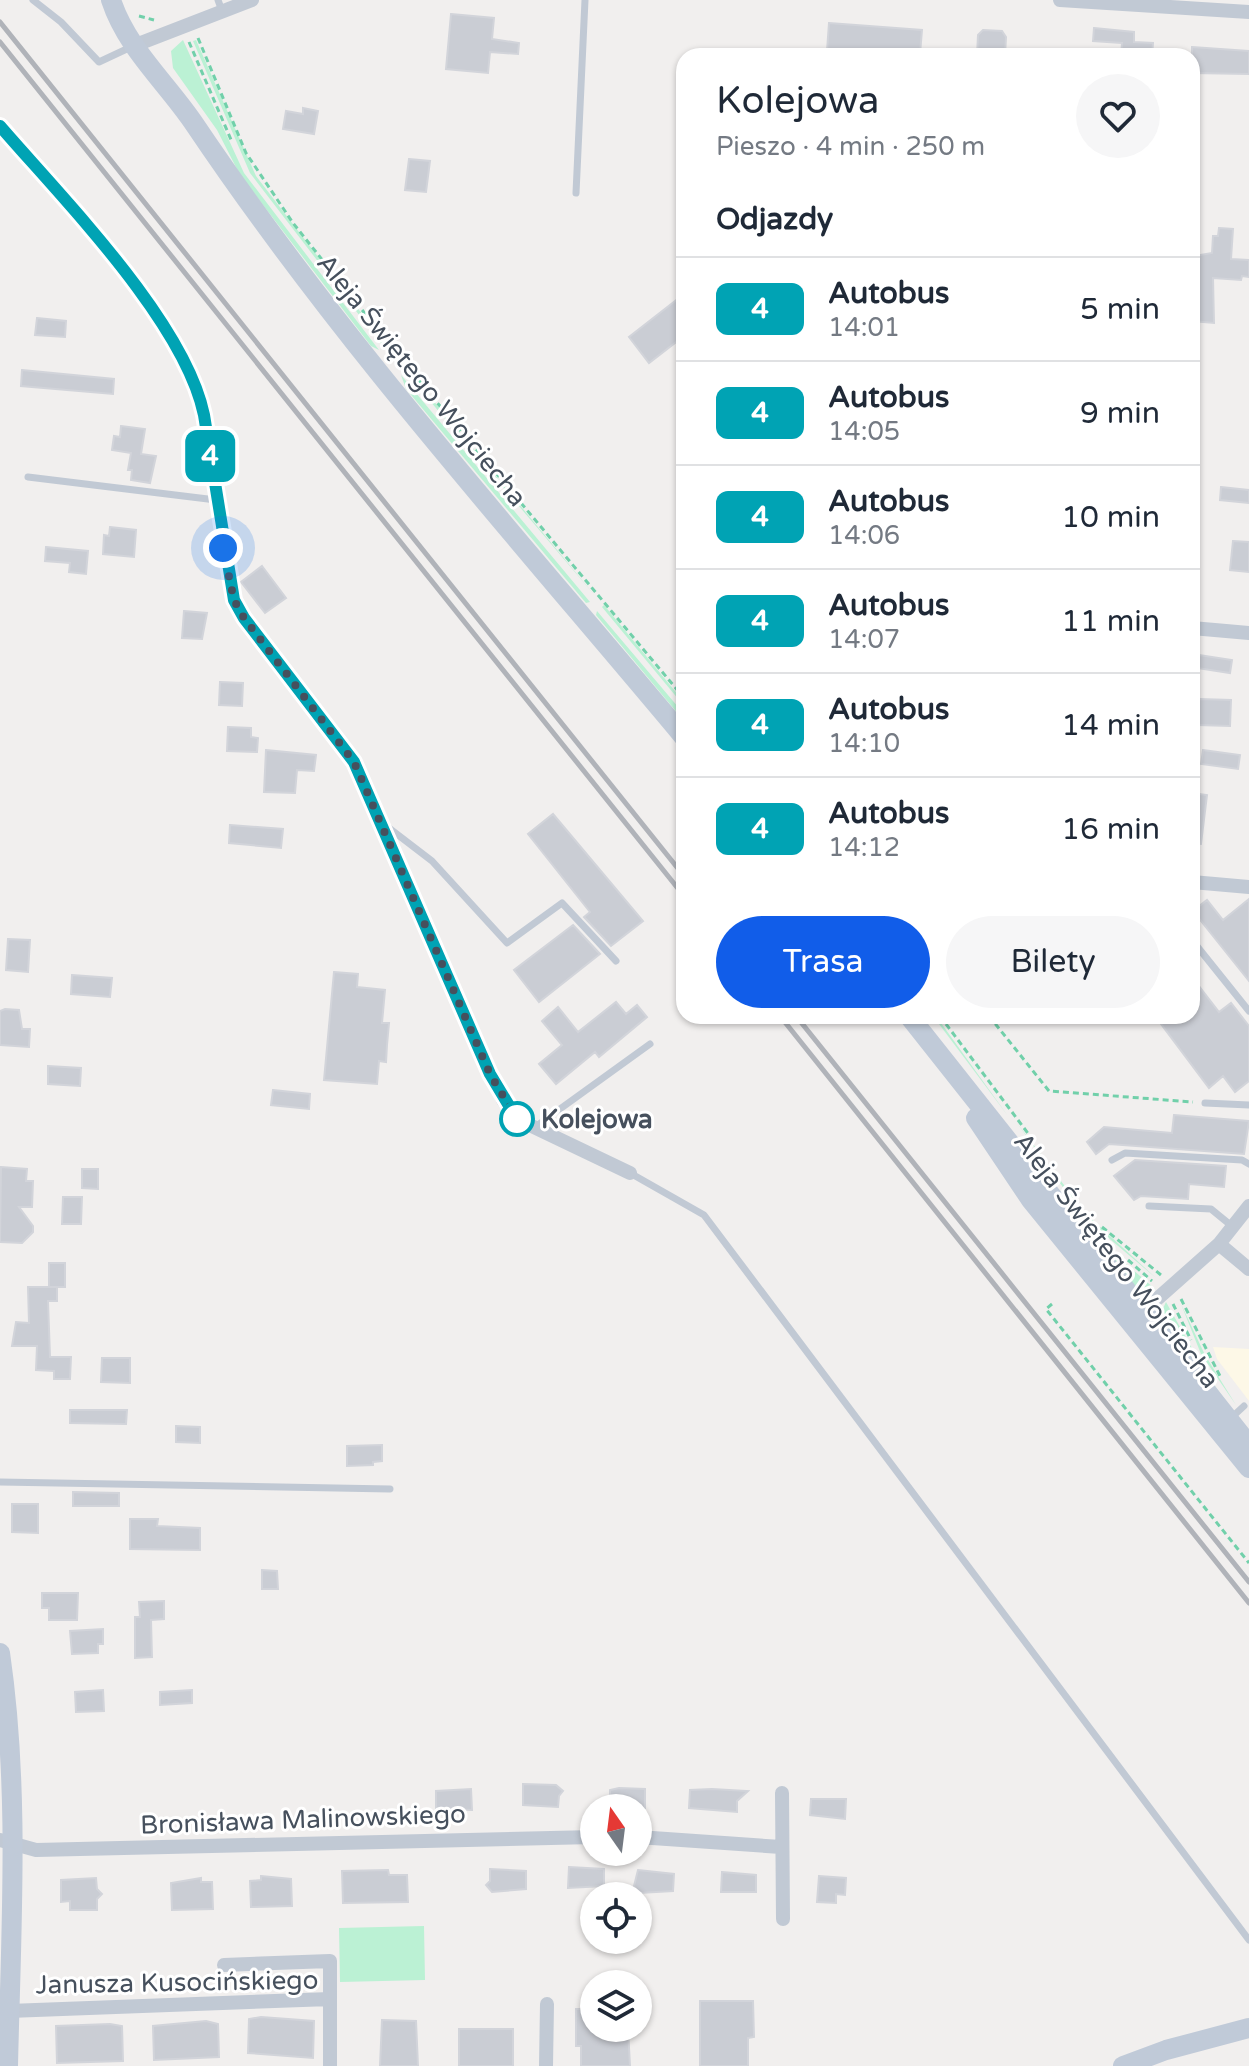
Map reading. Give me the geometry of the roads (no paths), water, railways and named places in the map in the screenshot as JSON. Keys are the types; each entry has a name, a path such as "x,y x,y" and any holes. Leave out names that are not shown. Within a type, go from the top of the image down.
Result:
{"street":[{"name":"Aleja Świętego Wojciecha","path":"111,0 133,46 188,115 283,251 676,727"},
{"path":"133,46 187,25 220,6 252,0"},
{"path":"1060,0 1249,12"},
{"path":"0,126 106,249 187,363 202,402 234,600 244,618 354,762 503,1100 517,1119 630,1173"},
{"path":"1200,629 1249,633"},
{"path":"1200,883 1249,887"},
{"name":"Aleja Świętego Wojciecha","path":"915,1024 955,1077 1005,1165 1136,1318 1230,1418 1249,1445"},
{"path":"1136,1318 1219,1244 1249,1206"},
{"path":"1219,1244 1249,1269"},
{"name":"Aleja Świętego Wojciecha","path":"1230,1418 1249,1468"},
{"path":"0,1653 11,1749 7,1840 8,2066"},
{"path":"782,1793 783,1919"},
{"name":"Bronisława Malinowskiego","path":"7,1840 36,1850 580,1837"},
{"path":"652,1838 781,1847"},
{"path":"224,1965 330,1961 330,1999"},
{"name":"Janusza Kusocińskiego","path":"9,2011 330,1999 330,2066"},
{"path":"546,2066 547,2004"},
{"path":"1123,2066 1166,2050 1249,2028"}],"lane":[{"path":"33,0 61,22 99,62 133,46"},
{"path":"576,193 585,0"},
{"path":"28,477 216,500"},
{"path":"381,821 432,861 507,943 562,903 616,961"},
{"path":"1200,950 1249,1011"},
{"path":"533,1128 650,1044"},
{"path":"1205,1103 1249,1105"},
{"path":"1112,1160 1125,1153 1249,1164"},
{"path":"630,1173 704,1215 1249,1940"},
{"path":"1149,1206 1211,1209 1233,1227"},
{"path":"0,1482 390,1489"}],"railway":[{"path":"0,22 676,866"},
{"path":"0,42 676,886"},
{"path":"786,1024 1249,1603"},
{"path":"802,1024 1249,1582"}],"place":[{"name":"Kolejowa","path":"517,1119"}]}
